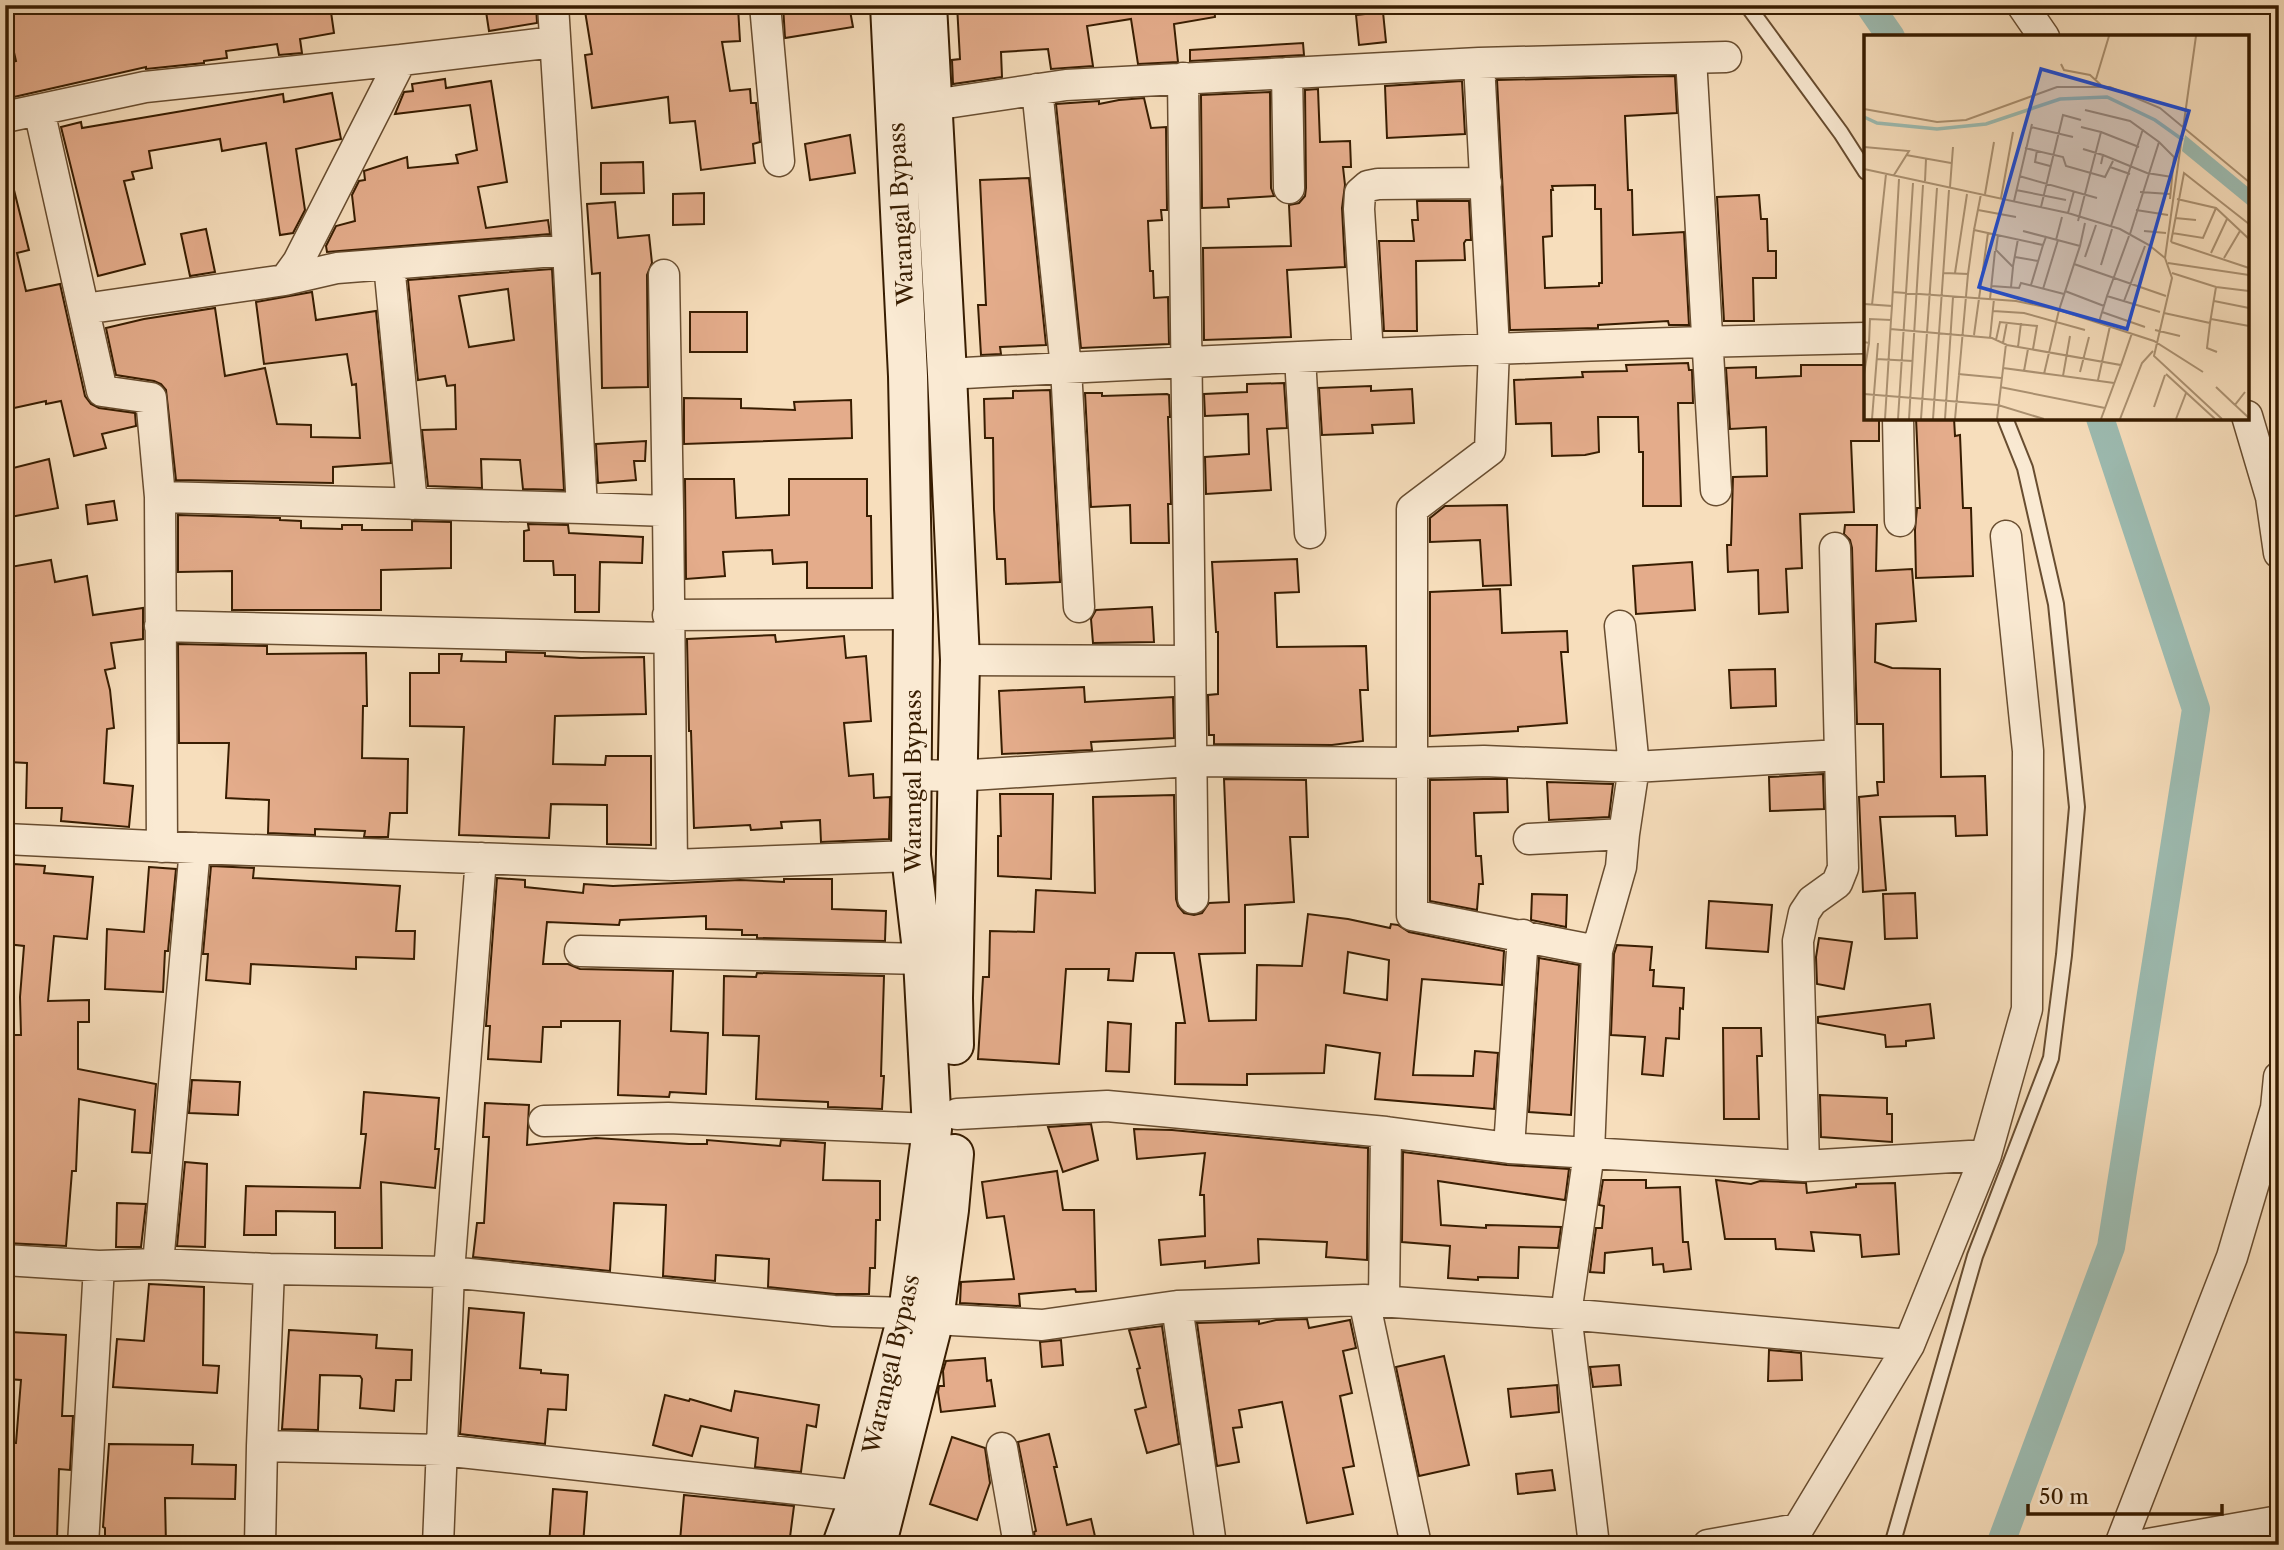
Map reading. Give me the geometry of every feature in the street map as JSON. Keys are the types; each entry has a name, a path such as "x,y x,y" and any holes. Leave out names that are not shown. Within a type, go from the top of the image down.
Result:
{"main road":[{"name":"Warangal Bypass","path":"842,1545 921,1316 945,1122 911,856 913,775 908,362 890,5"},
{"path":"927,5 960,660 953,999 945,1122"},
{"path":"874,1545 880,1531 921,1316"}],"street":[{"path":"553,5 582,508"},
{"path":"765,5 779,161"},
{"path":"2022,5 2043,35"},
{"path":"5,117 145,87 555,42"},
{"path":"933,105 1066,85 1479,63 1726,57"},
{"path":"1691,58 1716,490"},
{"path":"285,280 299,262 401,60"},
{"path":"1479,63 1494,349 1490,450 1412,509 1412,915 1597,951"},
{"path":"1287,73 1289,188"},
{"path":"1183,78 1193,898"},
{"path":"1037,89 1066,368 1080,607"},
{"path":"39,110 102,391 151,398 160,498 162,847"},
{"path":"1368,354 1360,193 1368,186 1378,184 1486,183"},
{"path":"83,309 285,280 337,268 568,250"},
{"path":"389,264 412,504"},
{"path":"664,275 672,865"},
{"path":"947,374 1494,349 1864,338"},
{"path":"1300,357 1310,533"},
{"path":"1898,420 1900,522"},
{"path":"2248,420 2271,497 2279,553"},
{"path":"160,498 668,511"},
{"path":"1708,1545 1798,1529 1909,1345 1986,1155 2027,1009 2028,751 2006,536"},
{"path":"1804,1166 1798,941 1804,912 1812,901 1837,883 1843,868 1835,548"},
{"path":"160,626 668,626 912,614"},
{"path":"1594,1545 1566,1314 1589,1153 1597,951 1620,867 1634,767 1620,626"},
{"path":"960,660 1190,661"},
{"path":"913,775 956,776 1191,761 1484,761 1634,767 1840,755"},
{"path":"1530,839 1624,834"},
{"path":"5,839 672,865 911,856"},
{"path":"158,1264 195,848"},
{"path":"438,1545 449,1272 481,858"},
{"path":"1509,1148 1523,935"},
{"path":"580,951 923,959"},
{"path":"2120,1545 2232,1257 2276,1108 2279,1077"},
{"path":"544,1121 667,1118 945,1122 1107,1106 1386,1132 1509,1148 1804,1166 1986,1155"},
{"path":"1386,1132 1374,1300 1416,1545"},
{"path":"5,1260 99,1266 158,1264 449,1272 834,1311 1042,1325 1177,1306 1374,1300 1566,1314 1909,1345"},
{"path":"83,1545 99,1266"},
{"path":"260,1545 269,1269"},
{"path":"1177,1306 1211,1545"},
{"path":"262,1446 442,1450 860,1496"},
{"path":"1002,1448 1019,1545"},
{"path":"2141,1545 2279,1521"}],"lane":[{"path":"1747,5 1841,133 1864,169"},
{"path":"1892,1545 1976,1256 2051,1058 2064,955 2077,807 2056,604 2025,468 2006,420"}],"building":[{"path":"34,5 46,5 47,10 66,5 202,5 203,11 252,5 330,5 334,33 300,39 302,53 279,55 277,44 226,51 227,58 204,63 146,67 5,99 5,64 16,61 5,13"},
{"path":"485,5 536,5 537,23 489,31"},
{"path":"584,5 646,5 648,14 738,7 740,41 722,42 730,91 750,89 751,103 756,103 760,142 753,144 755,163 701,170 695,121 670,123 668,97 592,108 585,55 592,54"},
{"path":"783,5 849,5 853,27 785,38"},
{"path":"957,5 1214,5 1215,17 1174,24 1178,62 1138,64 1131,19 1087,26 1093,66 1051,69 1048,49 1001,52 1002,77 953,84 952,60 960,59"},
{"path":"1383,12 1386,42 1359,45 1356,15"},
{"path":"1303,43 1304,55 1190,61 1190,50"},
{"path":"1675,76 1677,113 1625,116 1628,190 1632,190 1633,235 1684,232 1689,325 1669,325 1668,321 1598,325 1598,328 1510,330 1497,80","holes":["1595,185 1595,209 1601,209 1602,283 1599,283 1599,286 1545,288 1543,237 1552,236 1552,186"]},
{"path":"445,79 446,88 491,81 507,182 478,187 486,228 548,220 550,234 327,252 326,246 336,226 355,221 352,195 359,181 365,180 364,171 407,157 408,168 458,163 456,155 477,150 470,105 395,114 404,92 413,91 412,84"},
{"path":"1462,81 1465,134 1387,138 1385,86"},
{"path":"1318,89 1320,142 1350,141 1351,167 1343,167 1345,267 1287,270 1291,337 1204,340 1203,248 1291,246 1289,205 1299,203 1305,196 1306,188 1305,90"},
{"path":"1270,92 1271,188 1274,196 1228,199 1229,207 1202,208 1201,95"},
{"path":"332,93 341,139 296,149 305,210 293,233 280,235 266,143 222,151 220,139 149,151 152,168 132,172 134,179 124,181 145,264 98,276 61,127 81,122 82,128 283,94 284,102"},
{"path":"1144,98 1151,128 1166,127 1167,210 1161,210 1162,220 1148,221 1154,298 1168,297 1169,344 1081,348 1056,104 1099,101 1099,104"},
{"path":"850,135 855,173 810,180 805,144"},
{"path":"643,162 644,193 601,194 601,163"},
{"path":"1029,178 1046,345 1000,347 1001,354 981,355 978,305 986,305 980,180"},
{"path":"13,186 29,250 17,253 26,291 60,284 85,396 91,404 99,408 135,413 136,426 102,434 106,448 74,456 61,401 46,404 46,401 5,410 5,187"},
{"path":"704,193 704,224 673,225 673,194"},
{"path":"1759,195 1761,219 1767,219 1768,251 1776,251 1776,278 1753,278 1754,321 1724,321 1717,197"},
{"path":"1417,201 1469,201 1471,240 1464,243 1465,260 1416,261 1417,331 1384,331 1379,241 1414,241 1412,220 1418,220"},
{"path":"615,202 618,238 649,235 652,263 647,275 648,387 602,388 600,273 592,274 587,204"},
{"path":"206,229 215,272 190,276 181,234"},
{"path":"552,269 564,490 523,489 520,460 481,459 482,488 428,486 422,430 456,429 455,385 447,386 445,376 418,380 408,280","holes":["508,289 514,340 469,347 459,296"]},
{"path":"312,292 316,320 376,311 391,463 333,467 333,483 176,480 166,390 154,381 116,375 106,328 215,308 225,376 265,368 277,424 311,425 311,437 360,438 356,384 352,385 347,354 264,364 256,302"},
{"path":"690,312 747,312 747,352 690,352"},
{"path":"1688,363 1689,370 1692,370 1693,403 1678,403 1681,506 1643,506 1643,452 1639,452 1638,417 1598,417 1599,452 1585,455 1552,456 1551,423 1516,424 1514,380 1583,377 1582,372 1627,371 1626,365"},
{"path":"1801,365 1864,365 1864,420 1879,420 1879,441 1851,441 1854,512 1800,514 1802,568 1786,569 1788,612 1759,614 1758,570 1728,572 1727,545 1731,545 1733,477 1767,476 1766,427 1730,429 1726,368 1756,367 1756,378 1801,376"},
{"path":"1284,383 1287,428 1267,429 1271,490 1206,494 1205,457 1249,454 1248,414 1205,416 1204,394 1247,392 1247,384"},
{"path":"1371,386 1371,391 1412,389 1414,423 1372,425 1373,433 1322,435 1319,388"},
{"path":"1050,390 1060,582 1006,584 1005,559 997,559 993,438 985,438 984,399 1013,398 1013,391"},
{"path":"1085,393 1102,393 1102,396 1169,395 1169,543 1131,543 1130,505 1091,507"},
{"path":"684,398 741,399 741,408 795,410 794,402 851,400 852,438 684,444"},
{"path":"1916,420 1954,420 1955,436 1960,435 1963,508 1971,508 1973,576 1916,578 1915,530 1917,508 1920,508"},
{"path":"646,441 645,461 634,461 636,480 598,483 596,444"},
{"path":"49,459 58,508 5,518 5,470"},
{"path":"685,479 734,479 736,518 789,515 789,479 867,479 867,516 871,516 872,588 807,588 807,562 773,564 772,550 723,552 725,576 686,579"},
{"path":"114,501 117,520 88,524 86,505"},
{"path":"1507,505 1511,585 1483,586 1480,540 1430,542 1430,518 1445,506"},
{"path":"178,515 280,518 301,521 301,528 342,529 342,525 362,525 362,530 412,530 412,521 451,522 451,568 381,570 381,610 232,610 232,571 178,572"},
{"path":"528,524 568,525 569,533 643,537 642,563 600,562 599,612 575,612 575,575 554,575 553,561 524,561 524,531 529,530"},
{"path":"1845,525 1877,525 1876,571 1912,569 1916,621 1876,624 1875,662 1892,668 1940,669 1941,777 1985,776 1987,835 1956,836 1955,816 1880,817 1886,890 1863,892 1859,797 1878,795 1877,782 1884,782 1883,724 1857,724 1852,548 1850,540 1844,534"},
{"path":"1297,559 1299,592 1275,593 1277,647 1366,646 1368,690 1360,690 1363,741 1332,745 1214,744 1214,735 1209,735 1208,695 1218,694 1218,632 1212,562"},
{"path":"51,560 55,582 87,576 93,615 143,608 143,639 111,643 115,668 105,670 114,728 107,729 104,783 133,786 129,827 61,821 62,808 26,808 27,763 8,762 8,742 14,742 5,654 5,616 9,615 5,593 14,592 10,567"},
{"path":"1692,562 1695,610 1636,614 1633,566"},
{"path":"1500,589 1502,633 1567,631 1568,652 1561,652 1567,723 1518,727 1518,731 1430,736 1430,592"},
{"path":"1152,607 1154,642 1093,643 1091,619 1096,610"},
{"path":"775,635 776,642 844,636 846,658 866,656 871,721 844,723 849,776 873,774 874,798 890,797 889,839 821,842 820,820 781,822 782,828 751,830 750,825 694,828 687,639"},
{"path":"178,644 267,646 267,654 366,653 367,706 363,706 362,758 408,759 407,813 390,813 388,837 364,837 365,831 315,829 315,835 268,833 269,800 226,798 229,743 179,743"},
{"path":"506,652 545,653 545,656 581,658 644,657 646,714 555,716 553,764 605,765 606,756 651,756 651,845 607,844 607,805 551,804 549,838 459,835 464,727 410,726 410,673 439,673 439,654 462,654 461,661 506,662"},
{"path":"1775,669 1776,706 1731,708 1729,670"},
{"path":"1084,687 1085,702 1173,697 1174,738 1091,742 1092,750 1002,754 999,691"},
{"path":"1823,774 1824,809 1770,811 1769,777"},
{"path":"1224,779 1306,780 1308,837 1290,837 1294,902 1245,905 1245,953 1199,954 1209,1021 1256,1020 1257,965 1302,966 1308,914 1390,928 1391,924 1398,925 1409,932 1504,951 1502,985 1422,979 1413,1075 1473,1076 1475,1051 1498,1053 1494,1109 1375,1099 1380,1053 1326,1045 1324,1073 1247,1074 1247,1085 1175,1084 1176,1023 1185,1023 1174,953 1136,953 1133,981 1108,980 1109,969 1066,969 1059,1064 978,1059 983,977 989,977 990,931 1034,932 1036,890 1095,893 1093,797 1174,795 1178,906 1184,913 1194,915 1202,913 1209,903 1229,902","holes":["1348,952 1389,960 1387,1000 1344,993"]},
{"path":"1507,779 1508,812 1474,813 1476,856 1481,856 1483,884 1479,884 1477,910 1430,901 1430,780"},
{"path":"1547,782 1613,784 1609,817 1549,820"},
{"path":"1000,794 1053,794 1051,879 998,876"},
{"path":"13,864 45,866 44,873 93,877 87,939 54,936 48,1001 89,1000 89,1022 78,1022 78,1069 156,1084 150,1153 132,1152 135,1110 79,1099 76,1171 72,1171 66,1246 6,1243 13,1120 9,1119 10,1099 13,1100 12,1035 21,1035 20,997 24,946 7,944 9,906 12,906"},
{"path":"211,866 254,868 253,878 400,886 396,931 415,931 414,959 356,957 356,969 251,964 250,984 206,980 208,954 203,954"},
{"path":"149,867 176,869 168,951 165,951 163,992 105,989 107,929 144,932"},
{"path":"497,878 525,880 525,887 583,893 584,884 613,886 832,879 832,909 886,911 885,941 757,938 757,935 742,935 742,930 706,929 706,916 620,920 619,925 547,922 543,964 568,964 580,969 673,971 671,1031 708,1033 706,1094 670,1092 669,1097 618,1095 620,1021 561,1021 561,1027 543,1027 541,1062 488,1059 490,1026 486,1026"},
{"path":"1915,893 1917,938 1885,939 1883,894"},
{"path":"1532,894 1567,895 1566,927 1531,920"},
{"path":"1709,901 1772,905 1768,952 1706,948"},
{"path":"1819,938 1852,942 1844,989 1817,984 1816,957"},
{"path":"1617,945 1652,947 1650,970 1654,970 1653,986 1684,988 1679,1039 1666,1038 1663,1076 1642,1074 1645,1037 1611,1035 1614,954"},
{"path":"1539,958 1579,965 1571,1115 1529,1112"},
{"path":"757,973 884,976 882,1109 828,1107 828,1102 756,1099 759,1036 723,1035 724,976 756,977"},
{"path":"1930,1004 1934,1038 1906,1041 1906,1046 1886,1047 1885,1035 1818,1023 1818,1017"},
{"path":"1108,1022 1131,1024 1129,1072 1106,1071"},
{"path":"1723,1028 1761,1028 1762,1056 1757,1056 1759,1119 1724,1119"},
{"path":"192,1080 240,1082 238,1115 189,1113"},
{"path":"364,1092 439,1098 435,1149 439,1149 435,1188 381,1182 382,1248 335,1248 335,1212 276,1211 276,1235 244,1235 246,1186 360,1188 366,1134 361,1134"},
{"path":"1820,1095 1887,1098 1887,1114 1892,1114 1892,1142 1821,1137"},
{"path":"485,1103 529,1105 527,1145 596,1138 689,1144 707,1144 707,1140 780,1146 781,1140 825,1143 823,1180 880,1181 880,1220 876,1220 875,1268 870,1268 869,1294 835,1294 768,1287 769,1259 716,1255 715,1281 663,1276 666,1205 614,1203 610,1271 473,1257 477,1223 484,1223 489,1137 483,1137"},
{"path":"1091,1124 1098,1160 1063,1172 1048,1127"},
{"path":"1134,1129 1368,1148 1367,1260 1326,1257 1327,1242 1258,1239 1259,1263 1205,1268 1205,1261 1161,1265 1159,1240 1205,1236 1204,1195 1200,1195 1205,1153 1137,1159"},
{"path":"1403,1152 1507,1165 1569,1169 1565,1200 1438,1181 1441,1225 1486,1228 1486,1225 1561,1227 1558,1248 1519,1247 1518,1278 1448,1278 1450,1246 1402,1242"},
{"path":"185,1162 207,1164 205,1247 177,1246"},
{"path":"1057,1171 1063,1210 1094,1210 1096,1291 1076,1292 1075,1289 1019,1294 1020,1306 960,1303 961,1282 1014,1279 1004,1216 987,1218 982,1182"},
{"path":"1603,1180 1646,1180 1646,1188 1680,1187 1683,1242 1688,1242 1691,1269 1664,1272 1663,1264 1653,1265 1652,1248 1605,1253 1604,1273 1590,1272 1596,1228 1602,1228 1604,1206 1599,1205"},
{"path":"1716,1180 1751,1184 1760,1181 1806,1183 1807,1193 1856,1187 1856,1184 1895,1183 1899,1254 1862,1257 1860,1235 1811,1232 1814,1251 1776,1249 1775,1239 1725,1239"},
{"path":"117,1203 146,1204 141,1247 116,1247"},
{"path":"149,1284 204,1287 203,1365 219,1366 217,1393 113,1387 117,1339 144,1341"},
{"path":"469,1308 524,1313 520,1368 568,1375 566,1410 548,1409 545,1444 460,1434"},
{"path":"1307,1319 1309,1328 1350,1320 1356,1348 1343,1351 1352,1393 1340,1396 1354,1466 1343,1468 1353,1514 1307,1523 1282,1402 1239,1410 1242,1427 1233,1428 1239,1462 1217,1466 1197,1323 1259,1321 1259,1324 1276,1320"},
{"path":"1162,1326 1179,1444 1147,1453 1135,1410 1146,1407 1137,1369 1140,1368 1129,1330"},
{"path":"289,1330 377,1335 376,1348 412,1350 411,1380 396,1380 394,1411 360,1408 360,1376 320,1375 318,1430 282,1429"},
{"path":"10,1332 66,1335 62,1416 73,1416 70,1470 59,1469 57,1540 5,1538 5,1489 12,1490 21,1380 7,1379"},
{"path":"1061,1340 1063,1365 1042,1367 1040,1342"},
{"path":"1769,1350 1801,1353 1802,1380 1768,1381"},
{"path":"1444,1356 1469,1465 1419,1476 1396,1367"},
{"path":"985,1358 987,1381 991,1380 995,1406 941,1412 938,1392 939,1386 944,1386 943,1371 946,1361"},
{"path":"1619,1365 1621,1385 1593,1387 1590,1367"},
{"path":"1557,1385 1559,1412 1511,1417 1508,1389"},
{"path":"735,1391 819,1405 816,1427 807,1425 801,1472 755,1467 758,1438 701,1426 692,1456 653,1445 665,1395 731,1411"},
{"path":"1049,1434 1067,1525 1091,1519 1097,1545 1036,1545 1036,1531 1018,1442"},
{"path":"952,1437 985,1448 990,1483 977,1520 930,1504"},
{"path":"109,1444 193,1445 192,1464 236,1465 235,1499 165,1498 166,1545 105,1545 103,1527"},
{"path":"1552,1470 1555,1490 1518,1494 1516,1474"},
{"path":"553,1489 587,1492 583,1545 549,1545"},
{"path":"684,1495 794,1506 789,1545 722,1545 680,1541"}],"waterway":[{"path":"1869,5 1890,35"},
{"path":"2000,1545 2111,1247 2196,709 2101,420"}]}
